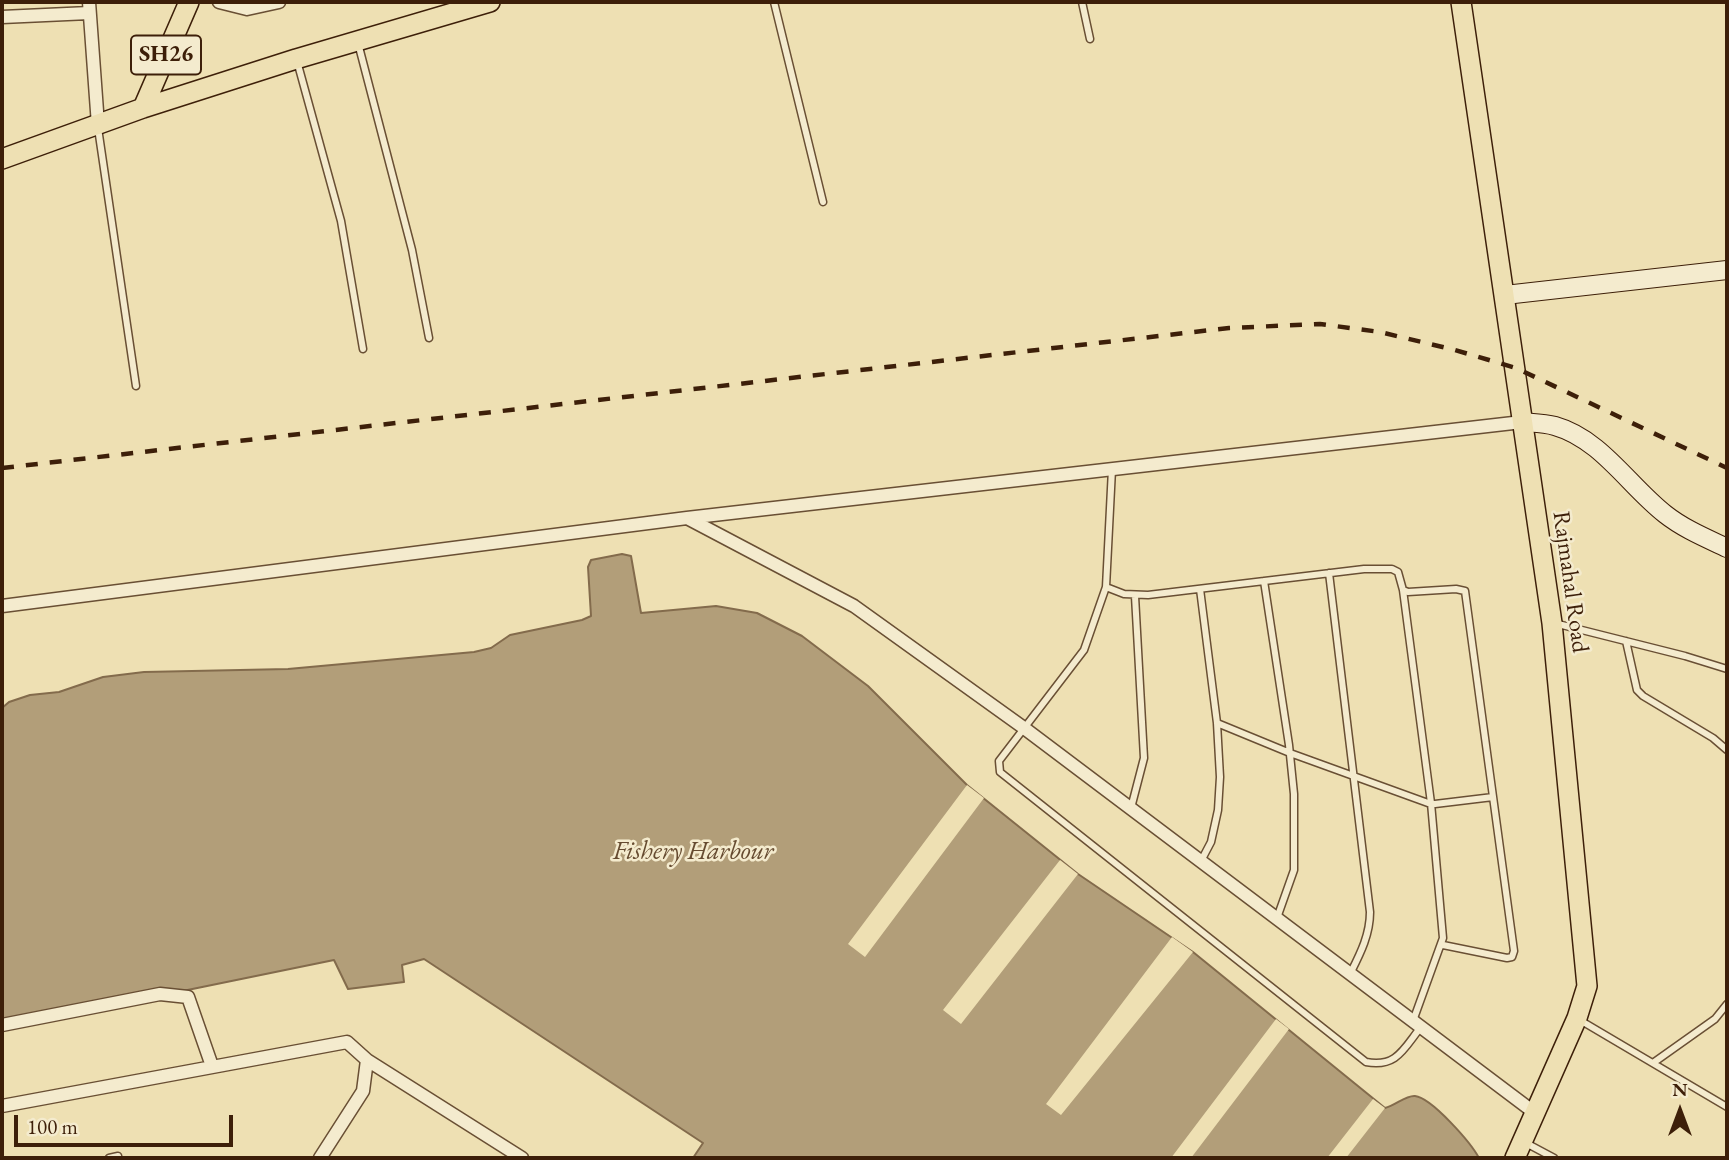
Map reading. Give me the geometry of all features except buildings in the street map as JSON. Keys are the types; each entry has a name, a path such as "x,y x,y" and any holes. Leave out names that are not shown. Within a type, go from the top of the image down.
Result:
{"main road":[{"name":"SH26","path":"143,108 189,2"},
{"path":"2,159 143,108 491,2"},
{"name":"Rajmahal Road","path":"1461,2 1552,623 1587,986 1577,1018 1518,1150"}],"street":[{"path":"219,2 247,9 279,2"},
{"path":"2,17 89,7 98,125"},
{"path":"1505,295 1727,271"},
{"path":"2,606 687,518 1522,422 1555,426 1580,438 1611,462 1664,514 1694,533 1727,548"},
{"path":"687,518 854,606 1024,727 1535,1113"},
{"path":"2,1025 160,994 188,997 212,1066"},
{"path":"2,1106 347,1042 367,1060 522,1158"},
{"path":"320,1158 363,1091 367,1060"}],"lane":[{"path":"774,2 823,202"},
{"path":"1082,2 1090,39"},
{"path":"358,41 412,250 429,338"},
{"path":"296,60 341,221 363,349"},
{"path":"98,125 136,386"},
{"path":"1106,587 1135,596 1364,569 1392,569 1398,572 1403,590 1431,803 1443,944 1417,1024 1396,1059 1385,1063 1366,1062 1000,772 999,761 1078,660 1106,587 1112,469"},
{"path":"1329,573 1369,898 1370,925 1350,974"},
{"path":"1264,582 1290,753 1296,857 1291,884 1277,918"},
{"path":"1200,589 1220,753 1219,802 1211,842 1201,861"},
{"path":"1403,590 1414,593 1461,589 1467,596 1514,951 1512,957 1507,958 1443,944"},
{"path":"1131,808 1144,758 1135,596"},
{"path":"1552,623 1727,669"},
{"path":"1626,641 1637,690 1713,738 1727,750"},
{"path":"1217,723 1290,753 1431,803 1493,797"},
{"path":"1653,1063 1715,1018 1727,1004"},
{"path":"1577,1018 1727,1107"},
{"path":"1518,1150 1554,1158"},
{"path":"108,1158 118,1156"}],"water":[{"name":"Fishery Harbour","path":"622,554 631,556 641,613 716,606 757,613 802,636 868,686 967,785 1078,874 1193,952 1385,1108 1412,1096 1431,1104 1460,1132 1479,1158 693,1158 703,1143 424,959 402,965 404,982 348,989 334,960 2,1028 2,708 9,702 30,695 59,692 103,677 144,672 288,669 474,652 491,648 510,635 591,616 588,567 591,560"}],"pier":[{"path":"967,785 984,798 865,957 848,944"},
{"path":"1060,860 1078,874 961,1024 943,1010"},
{"path":"1172,937 1193,952 1061,1115 1046,1104"},
{"path":"1276,1019 1289,1029 1191,1158 1171,1158"},
{"path":"1373,1099 1385,1108 1346,1158 1327,1158"}],"railway":[{"path":"2,468 1229,328 1320,324 1380,332 1516,368 1727,468"}]}
